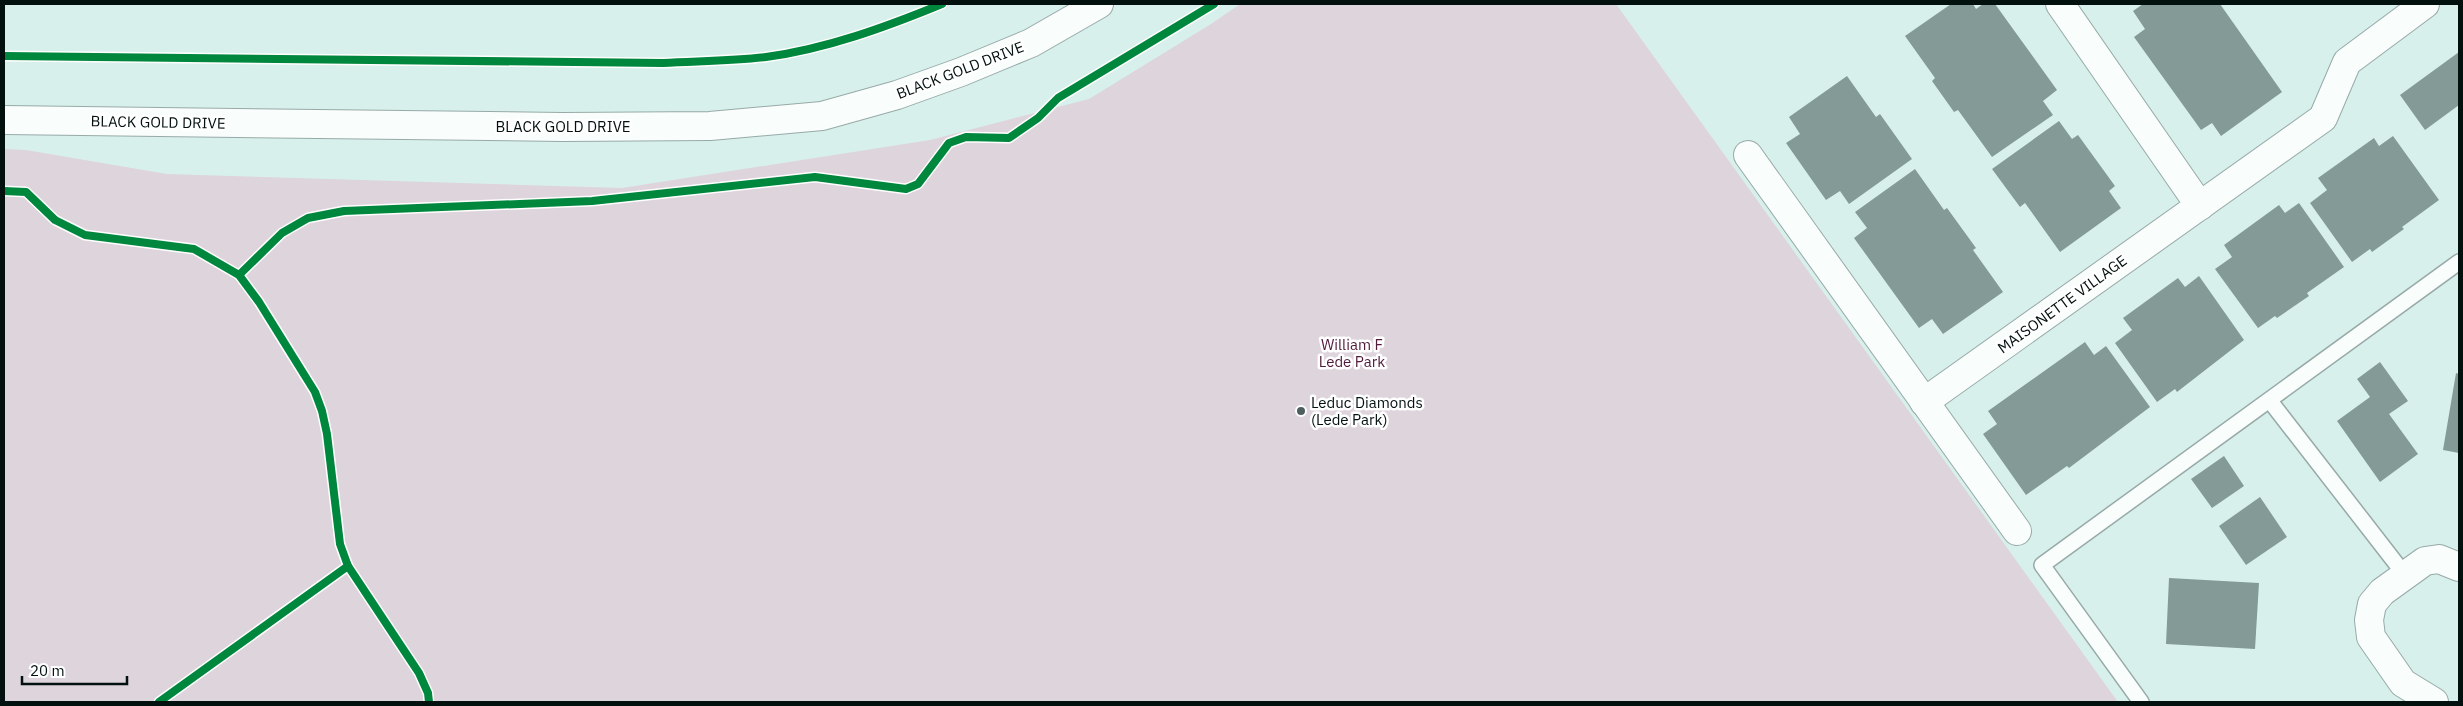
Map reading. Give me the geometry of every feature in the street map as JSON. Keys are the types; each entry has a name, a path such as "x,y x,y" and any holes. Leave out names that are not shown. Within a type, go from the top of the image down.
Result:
{"street":[{"name":"BLACK GOLD DRIVE","path":"4,120 573,127 710,126 822,116 897,96 960,72 1031,43 1099,4"},
{"path":"2060,4 2200,206"},
{"name":"MAISONETTE VILLAGE","path":"1924,402 2323,118 2346,62 2425,4"},
{"path":"1748,156 2017,531"},
{"path":"2434,702 2404,683 2371,636 2369,620 2372,604 2382,592 2424,561 2439,559 2459,567"}],"lane":[{"path":"2141,702 2042,566 2459,262"},
{"path":"2270,401 2405,575"}],"green space":[{"name":"William F Lede Park","path":"1240,4 1616,4 2118,702 4,702 4,149 26,150 167,174 622,188 930,140 1089,99"}],"building":[{"path":"1951,4 1973,4 1976,9 1983,4 1995,4 2057,90 2043,101 2053,115 1992,157 1958,110 1954,112 1932,81 1935,78 1905,36"},
{"path":"2143,4 2220,4 2282,92 2221,136 2212,123 2201,130 2134,37 2145,29 2133,11"},
{"path":"2459,52 2459,105 2425,130 2400,95"},
{"path":"1847,76 1876,117 1880,114 1912,159 1849,204 1840,191 1826,200 1786,143 1800,134 1789,117"},
{"path":"2059,121 2072,139 2078,135 2115,186 2109,191 2121,208 2060,252 2025,203 2020,207 1992,169"},
{"path":"2393,136 2439,200 2372,252 2370,249 2352,262 2310,203 2327,190 2318,178 2374,138 2379,146"},
{"path":"1915,169 1944,210 1947,208 1976,248 1973,250 2003,292 1943,334 1932,319 1919,328 1854,238 1867,228 1855,212"},
{"path":"2299,203 2344,267 2307,293 2309,296 2277,318 2275,316 2258,328 2215,269 2232,257 2224,245 2279,205 2285,213"},
{"path":"2199,276 2244,340 2177,392 2175,389 2157,402 2115,343 2132,330 2123,318 2178,278 2185,287"},
{"path":"2085,342 2094,355 2106,346 2150,407 2069,468 2067,466 2026,495 1983,434 1997,424 1988,411"},
{"path":"2380,362 2408,401 2389,414 2418,454 2380,482 2337,421 2370,397 2357,379"},
{"path":"2456,373 2459,374 2459,453 2443,450"},
{"path":"2224,456 2244,486 2212,508 2191,479"},
{"path":"2260,497 2287,537 2246,565 2219,526"},
{"path":"2169,578 2259,583 2255,649 2166,644"}],"cycle path":[{"path":"4,56 663,63 727,60 766,57 811,49 878,29 942,4"},
{"path":"239,275 282,233 308,218 344,211 592,201 815,177 906,189 918,184 949,143 966,137 1009,138 1038,118 1058,98 1214,4"},
{"path":"4,191 26,192 55,220 85,235 194,249 239,275 259,302 315,392 322,411 327,434 340,544 348,566 419,673 428,693 429,702"},
{"path":"159,702 348,566"}],"place":[{"name":"Leduc Diamonds (Lede Park)","path":"1301,411"}]}
